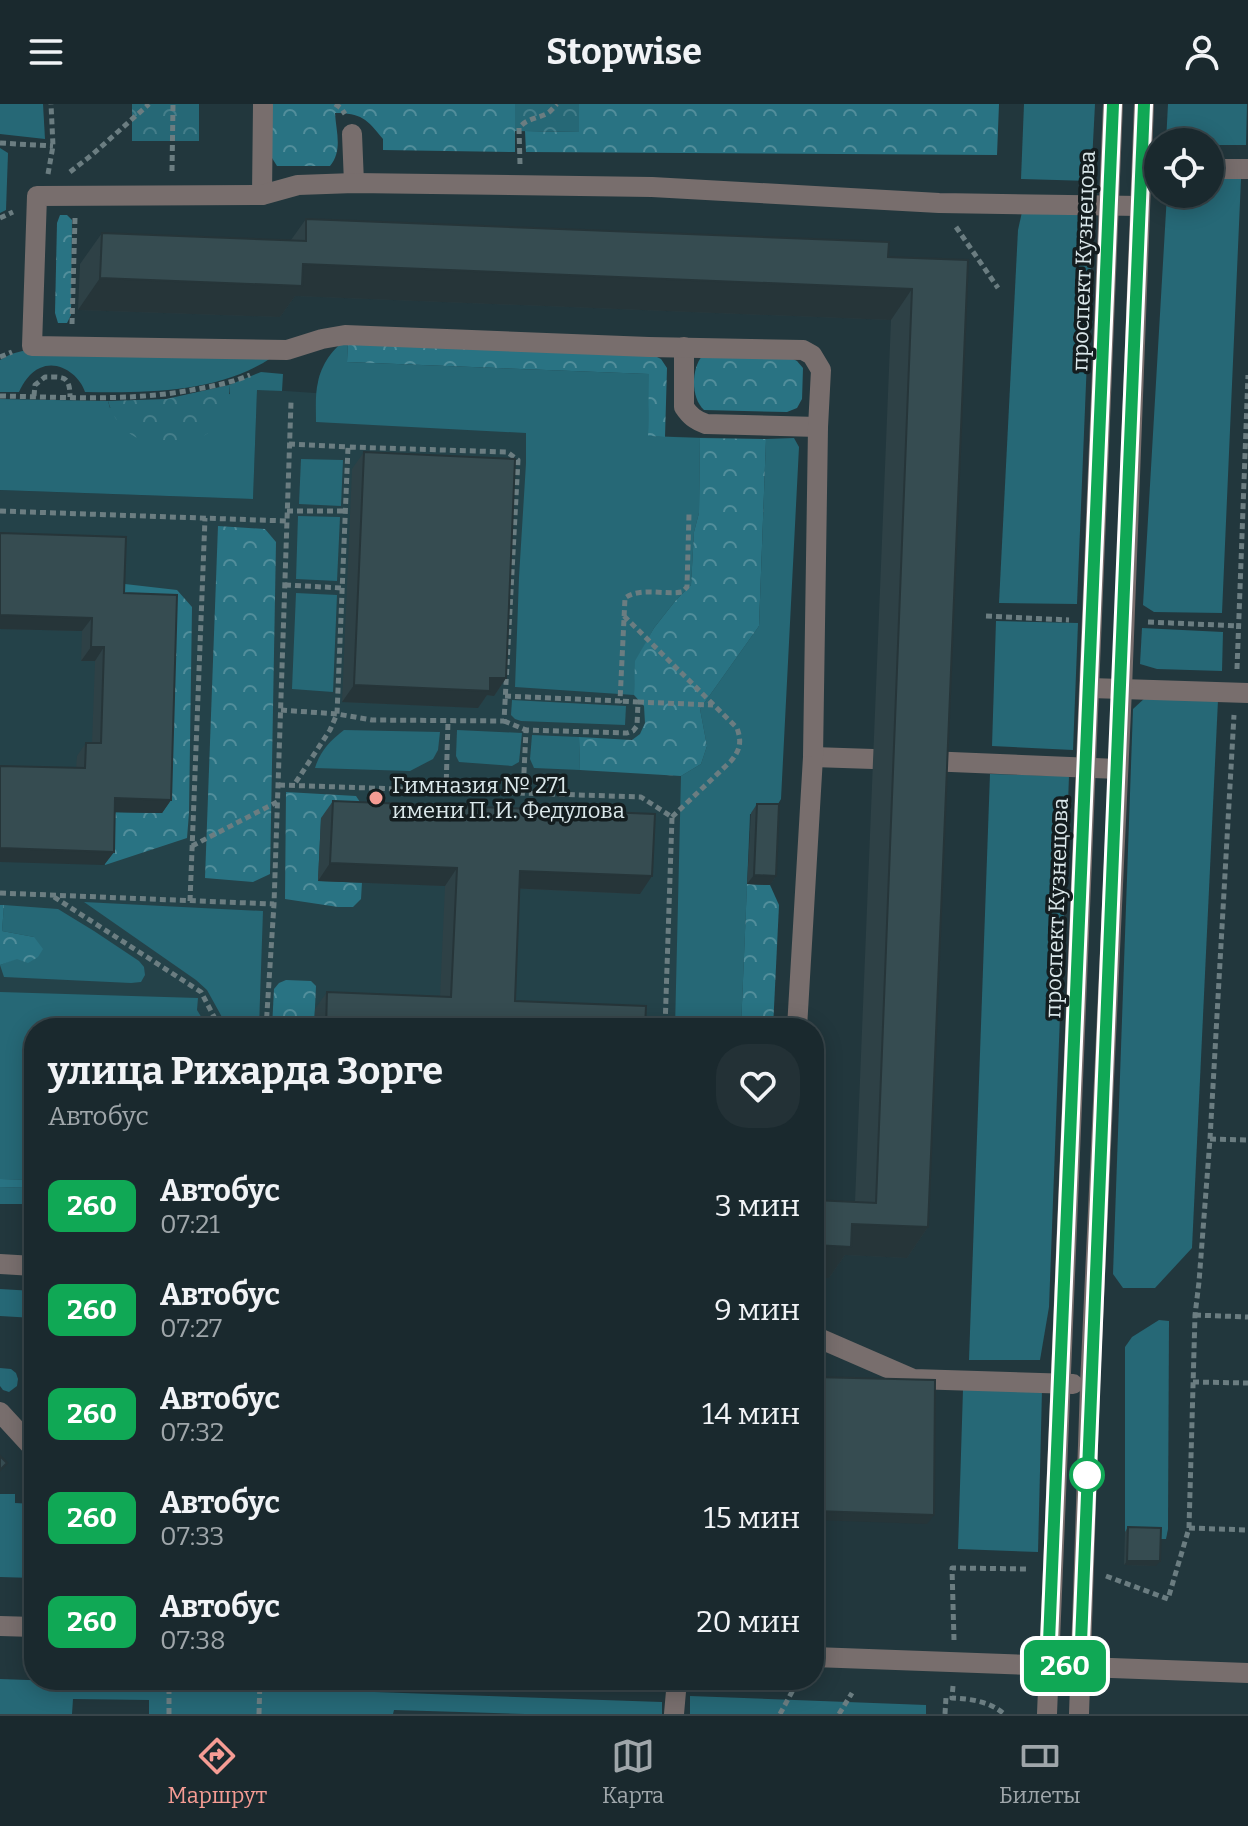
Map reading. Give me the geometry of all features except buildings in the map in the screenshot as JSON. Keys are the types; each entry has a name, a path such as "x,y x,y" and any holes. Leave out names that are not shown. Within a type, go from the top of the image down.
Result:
{"street":[{"path":"262,195 263,104"},
{"name":"проспект Кузнецова","path":"1047,1714 1113,104"},
{"path":"1144,104 1146,128"},
{"path":"352,134 354,183"},
{"path":"1224,169 1248,169"},
{"path":"798,1018 813,757 821,370 812,355 803,350 345,335 287,350 32,346 37,196 262,195 298,185 354,183 652,187 939,203 1140,206"},
{"path":"1079,1714 1140,206 1144,191"},
{"path":"684,347 684,407 697,421 706,424 818,427"},
{"path":"1090,688 1242,693"},
{"path":"813,757 873,759"},
{"path":"927,761 1118,769"},
{"path":"0,1264 24,1265"},
{"path":"824,1340 913,1379 1090,1385"},
{"path":"0,1412 24,1438"},
{"path":"0,1626 24,1627"},
{"path":"824,1657 1248,1673"},
{"path":"674,1714 676,1690"}],"path":[{"path":"37,196 46,178 53,146 51,104"},
{"path":"37,196 93,154 149,104"},
{"path":"172,196 173,104"},
{"path":"520,151 521,124 547,113 557,104"},
{"path":"0,143 53,146"},
{"path":"71,347 76,197"},
{"path":"939,203 998,288"},
{"path":"0,396 160,395 215,386 246,377 287,350"},
{"path":"1168,1599 1189,1528 1195,1315 1242,693 1240,626 1248,375"},
{"path":"34,396 35,385 45,377 62,377 68,381 70,397"},
{"path":"267,1018 274,904 291,402"},
{"path":"289,444 507,452 518,460 504,721"},
{"path":"293,786 337,714 348,447"},
{"path":"0,511 287,521"},
{"path":"287,511 346,511"},
{"path":"620,701 625,598 639,592 682,592 687,587 689,514"},
{"path":"190,901 205,518"},
{"path":"285,585 342,588"},
{"path":"624,616 737,728 741,738 738,751 731,761 672,817 665,1018"},
{"path":"986,616 1073,620"},
{"path":"1143,622 1240,626"},
{"path":"505,696 714,705"},
{"path":"281,710 372,720 504,721 526,730 627,733 637,726 638,702"},
{"path":"446,790 448,721"},
{"path":"523,793 526,730"},
{"path":"278,785 641,797 672,817"},
{"path":"192,846 278,801"},
{"path":"0,893 274,904"},
{"path":"53,897 201,992 215,1018"},
{"path":"1210,1139 1248,1140"},
{"path":"1195,1315 1248,1317"},
{"path":"1193,1382 1248,1383"},
{"path":"1189,1528 1248,1530"},
{"path":"952,1568 952,1698 979,1700 1004,1714"},
{"path":"169,1690 169,1714"},
{"path":"259,1714 260,1690"},
{"path":"780,1714 793,1690"},
{"path":"839,1714 852,1693"},
{"path":"945,1714 946,1697"}],"shaded area":[{"name":"Гимназия № 271 имени П. И. Федулова","path":"257,389 344,395 648,436 766,439 741,1018 24,1018 24,1188 0,1187 0,490 253,499"}],"green space":[{"path":"0,104 43,104 45,139 0,134"},
{"path":"132,104 199,104 199,141 132,141"},
{"path":"271,104 515,104 515,152 383,150 383,139 368,122 351,114 335,113 338,147 330,166 277,166 272,158"},
{"path":"515,104 579,104 579,132 515,131"},
{"path":"579,104 999,104 997,155 526,152 525,131 579,132"},
{"path":"1024,104 1095,104 1091,181 1021,179"},
{"path":"1168,104 1247,104 1246,145 1224,145 1224,128 1167,128"},
{"path":"0,148 8,153 6,210 0,213"},
{"path":"1224,179 1241,179 1222,613 1154,612 1143,605 1166,208 1224,208"},
{"path":"1022,212 1093,213 1077,604 999,603 1018,230"},
{"path":"60,215 67,215 72,220 71,315 67,323 58,323 55,313 57,223"},
{"path":"348,340 347,362 650,374 648,436 700,438 699,513 694,532 691,585 654,628 636,661 634,695 515,687 526,433 316,422 316,391 322,370 328,357"},
{"path":"348,340 651,354 661,359 667,368 665,437 648,436 649,374 347,362"},
{"path":"30,349 271,358 250,370 205,384 133,392 85,392 67,370 47,366 30,375 19,392 0,392 0,360"},
{"path":"702,356 791,358 803,368 802,399 797,408 787,412 704,410 694,384"},
{"path":"261,372 283,374 282,391 257,390 253,499 0,490 0,399 108,401 110,408 230,394 229,385"},
{"path":"229,385 227,408 216,426 199,439 178,445 156,444 136,437 119,423 108,401 166,399"},
{"path":"700,438 766,439 759,626 700,709 707,746 701,764 681,776 580,770 579,737 632,740 640,734 645,723 644,706 634,695 635,661 654,628 691,585 694,532 699,513"},
{"path":"794,438 799,447 781,799 772,814 750,814 741,1018 675,1018 681,776 701,764 707,746 700,709 759,626 766,439"},
{"path":"301,459 343,460 341,506 299,504"},
{"path":"298,516 340,517 337,581 296,579"},
{"path":"218,526 265,529 276,542 270,874 253,882 205,878"},
{"path":"116,583 177,590 192,607 189,813 187,838 105,865 106,812 161,813 115,607"},
{"path":"296,593 337,595 333,692 292,689"},
{"path":"996,621 1078,623 1073,750 992,746"},
{"path":"1142,628 1223,632 1222,671 1157,669 1140,664"},
{"path":"1146,697 1218,700 1192,1248 1155,1288 1123,1288 1113,1274 1133,709"},
{"path":"512,700 626,706 625,725 521,721 511,715"},
{"path":"344,730 440,732 438,750 433,759 410,771 315,768 326,747"},
{"path":"457,730 522,733 519,762 512,766 459,762 456,756"},
{"path":"532,735 579,737 580,770 534,768 530,759"},
{"path":"990,774 1069,776 1049,1307 1040,1360 969,1360"},
{"path":"286,792 356,796 372,820 321,818 318,880 362,882 361,899 353,907 285,899"},
{"path":"747,884 770,885 779,905 773,1018 741,1018"},
{"path":"84,902 263,911 259,1018 222,1018 207,990"},
{"path":"0,905 4,905 2,931 34,937 43,949 38,957 28,963 17,959 0,965"},
{"path":"4,905 58,909 139,961 145,975 141,982 131,983 4,977 0,965 17,958 34,937 2,931"},
{"path":"286,980 311,981 316,986 314,1018 273,1018 274,989"},
{"path":"0,992 198,998 197,1010 202,1018 24,1018 24,1180 0,1179"},
{"path":"0,1179 24,1180 24,1188 0,1187"},
{"path":"0,1187 24,1188 24,1204 0,1204"},
{"path":"0,1289 24,1290 24,1317 0,1316"},
{"path":"1159,1320 1169,1321 1166,1539 1125,1532 1125,1347 1132,1337"},
{"path":"0,1368 16,1373 17,1386 9,1392 0,1386"},
{"path":"963,1389 1042,1390 1038,1552 958,1549"},
{"path":"0,1494 15,1494 15,1503 24,1503 24,1578 0,1577"},
{"path":"0,1679 24,1680 24,1690 317,1690 662,1702 662,1714 394,1710 393,1714 149,1714 149,1700 73,1699 72,1714 0,1714"},
{"path":"690,1696 926,1705 926,1714 690,1714"}],"bus line":[{"name":"260","path":"1113,104 1048,1666 1080,1667 1144,104"}],"place":[{"name":"Гимназия № 271 имени П. И. Федулова","path":"376,798"}]}
